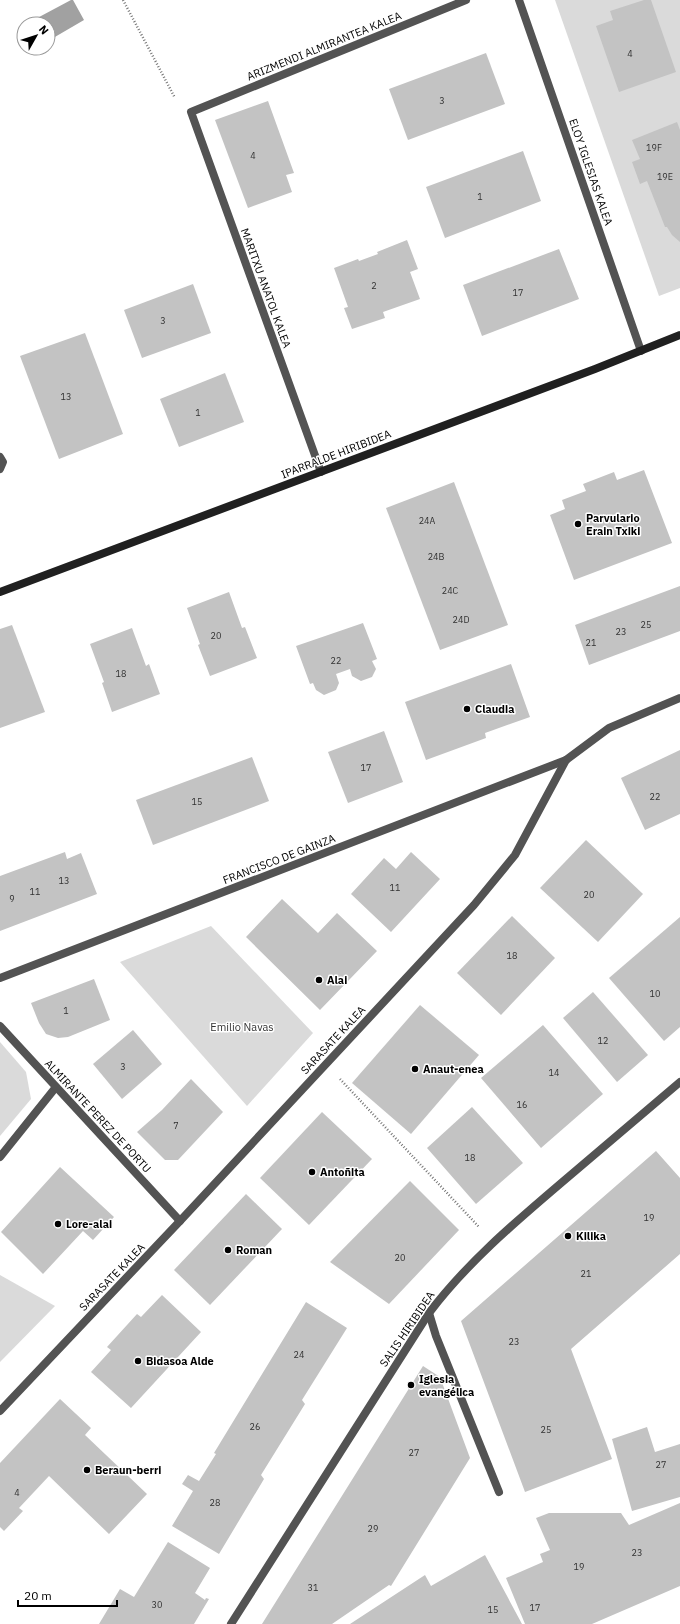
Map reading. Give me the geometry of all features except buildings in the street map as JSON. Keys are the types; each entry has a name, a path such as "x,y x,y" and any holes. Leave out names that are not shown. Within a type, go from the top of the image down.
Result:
{"main road":[{"name":"IPARRALDE HIRIBIDEA","path":"0,592 641,352 680,336"}],"street":[{"name":"ARIZMENDI ALMIRANTEA KALEA","path":"190,112 466,0"},
{"name":"ELOY IGLESIAS KALEA","path":"519,0 641,352"},
{"name":"MARITXU ANATOL KALEA","path":"190,112 321,472"},
{"name":"SARASATE KALEA","path":"0,1411 180,1221 474,905 515,855 566,760 608,728 680,698"},
{"name":"FRANCISCO DE GAINZA","path":"0,978 566,760"},
{"name":"ALMIRANTE PEREZ DE PORTU","path":"0,1026 180,1221"},
{"name":"SALIS HIRIBIDEA","path":"231,1624 429,1313 447,1289 528,1212 680,1082"},
{"path":"0,1157 56,1087"},
{"path":"429,1313 436,1336 498,1492"}],"path":[{"path":"123,0 173,96"},
{"path":"343,1083 494,1243"}],"green space":[{"path":"555,0 680,0 680,288 659,296"},
{"name":"Emilio Navas","path":"211,926 313,1033 247,1106 120,962"},
{"path":"0,1042 26,1072 31,1099 0,1136"},
{"path":"0,1275 55,1306 0,1362"}],"shaded area":[{"path":"73,0 84,20 56,36 56,16 41,16"}],"place":[{"name":"Parvulario Erain Txiki","path":"578,524"},
{"name":"Claudia","path":"467,709"},
{"name":"Alai","path":"319,980"},
{"name":"Anaut-enea","path":"415,1069"},
{"name":"Antoñita","path":"312,1172"},
{"name":"Lore-alai","path":"58,1224"},
{"name":"Kilika","path":"568,1236"},
{"name":"Roman","path":"228,1250"},
{"name":"Bidasoa Alde","path":"138,1361"},
{"name":"Iglesia evangélica","path":"411,1385"},
{"name":"Beraun-berri","path":"87,1470"}]}
